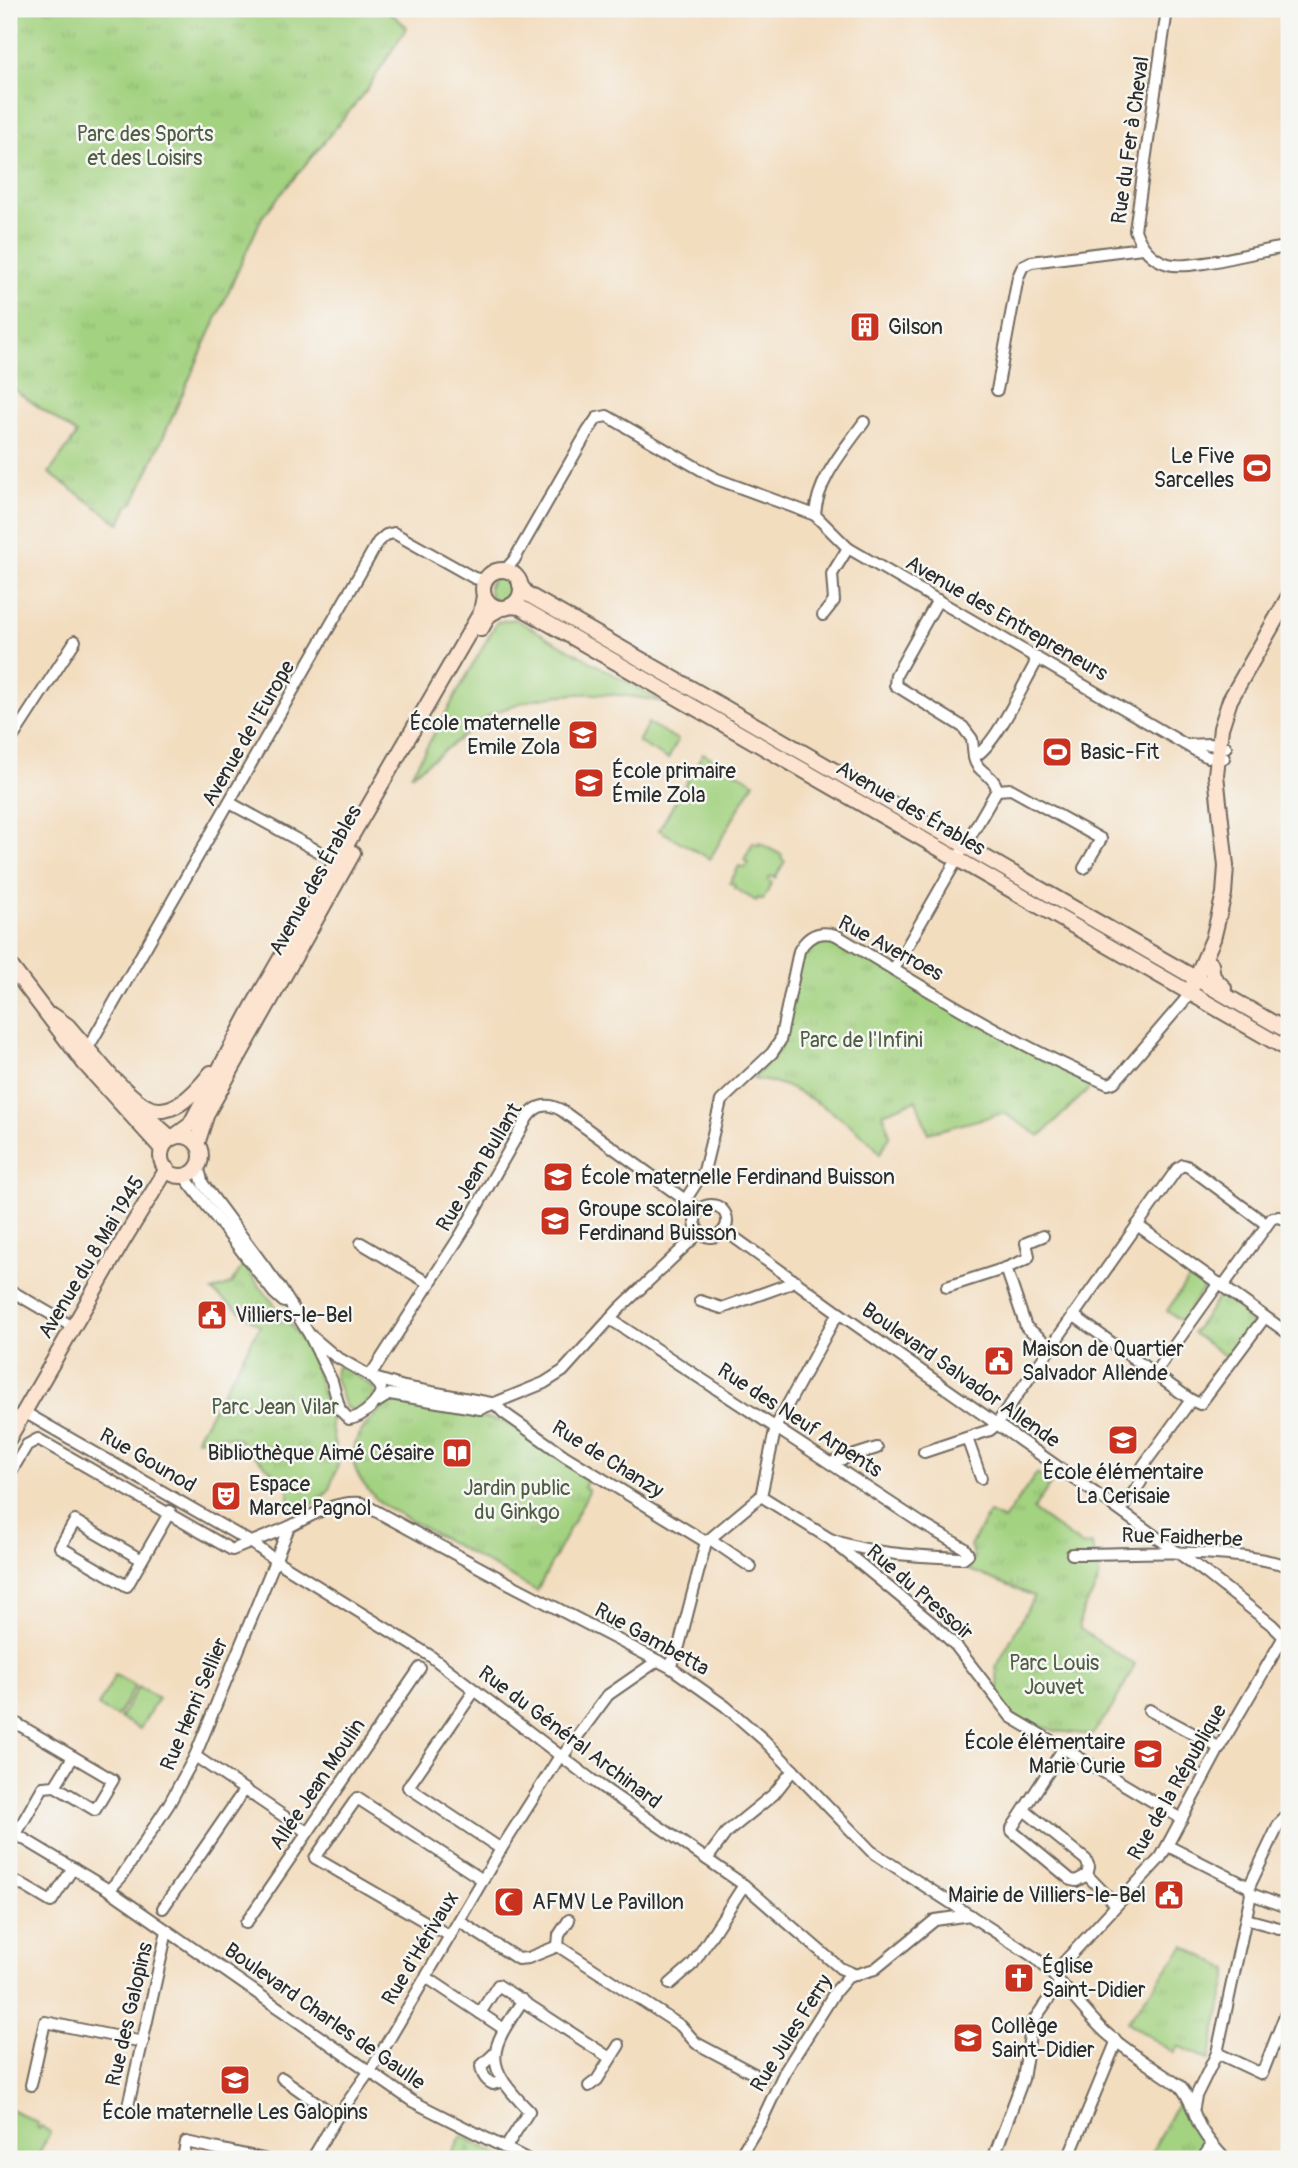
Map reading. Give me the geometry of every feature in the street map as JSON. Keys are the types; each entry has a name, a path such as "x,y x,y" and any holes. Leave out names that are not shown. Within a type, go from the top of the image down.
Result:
{"main road":[{"path":"505,570 515,576 520,585 519,597 505,607 491,604 484,596 485,580 494,572 505,570"},
{"name":"Avenue des Érables","path":"520,585 527,594 568,618 965,844 1195,984 1289,1050"},
{"name":"Avenue des Érables","path":"116,1082 142,1105 153,1110 166,1111 179,1106 210,1075 338,862 481,612 484,596"},
{"path":"1195,984 1213,939 1225,881 1221,752 1244,676 1289,596"},
{"name":"Avenue des Érables","path":"197,1144 207,1113 489,615 505,607 520,607 1136,963 1195,984 1289,1032"},
{"path":"1195,984 1212,964 1225,925 1234,882 1234,854 1221,752"},
{"path":"9,964 85,1064 170,1141"},
{"path":"1212,964 1215,981 1256,1013"},
{"name":"Avenue des Érables","path":"170,1141 190,1125 253,1006"},
{"path":"46,1010 68,1026 137,1108 170,1141"},
{"path":"187,1137 197,1144 201,1157 192,1172 177,1175 167,1169 162,1160 170,1141 187,1137"},
{"name":"Avenue du 8 Mai 1945","path":"9,1438 167,1169"}],"street":[{"name":"Rue du Fer à Cheval","path":"1171,9 1166,17 1135,230 1142,248 1157,259 1180,266 1289,247"},
{"path":"997,390 1018,277 1023,266 1031,262 1142,248"},
{"name":"Avenue des Entrepreneurs","path":"505,570 514,561 588,431 597,418 607,416 717,479 815,515 848,548 1187,745 1221,752"},
{"path":"815,515 816,502 823,483 864,422"},
{"name":"Avenue de l'Europe","path":"88,1048 378,542 386,535 394,533 474,578 485,580"},
{"path":"823,615 834,601 832,574 848,548"},
{"path":"938,600 896,675 895,685 963,727 972,738 978,769 993,779 997,790"},
{"path":"10,736 75,641"},
{"path":"974,757 983,752 995,734 1034,666 1036,657"},
{"path":"997,790 1011,789 1101,839 1084,868"},
{"path":"894,969 997,790"},
{"path":"230,803 338,862"},
{"name":"Rue Averroes","path":"686,1199 706,1166 721,1101 772,1054 780,1041 797,961 805,941 820,933 831,933 1012,1037 1108,1084 1119,1077 1195,984"},
{"name":"Rue Jean Bullant","path":"370,1376 474,1212 527,1118 540,1106 561,1110 699,1210"},
{"path":"198,1166 203,1184 279,1286 309,1334 332,1381 343,1415 353,1419 390,1394 480,1409 554,1378 699,1232"},
{"path":"924,1452 990,1430 996,1424 1177,1169 1182,1166 1189,1167 1266,1224"},
{"path":"183,1175 274,1293 292,1308"},
{"path":"708,1205 718,1206 727,1219 724,1230 713,1237 699,1232 695,1224 699,1210 708,1205"},
{"path":"1154,1374 1266,1224 1272,1218 1284,1219"},
{"path":"1137,1225 1289,1334"},
{"name":"Boulevard Salvador Allende","path":"724,1230 1065,1471 1286,1633"},
{"path":"947,1287 1027,1259 1029,1256 1026,1244 1043,1236"},
{"path":"361,1243 430,1284"},
{"path":"1006,1268 1026,1327 1051,1346"},
{"path":"700,1301 722,1308 795,1280"},
{"path":"13,1292 73,1327"},
{"path":"670,1667 677,1654 708,1541 761,1496 776,1426 834,1320 840,1314"},
{"path":"1073,1315 1200,1404 1265,1317"},
{"name":"Rue des Neuf Arpents","path":"610,1319 964,1548 968,1554 960,1558 881,1552 830,1539"},
{"path":"309,1334 335,1356 370,1376 404,1387 494,1404"},
{"path":"370,1376 381,1388 375,1403"},
{"path":"1123,1507 1141,1482 1143,1466 1191,1400"},
{"name":"Rue de Chanzy","path":"494,1404 565,1456 751,1567"},
{"name":"Rue Gounod","path":"24,1412 252,1543"},
{"path":"967,1438 981,1478"},
{"path":"9,1475 27,1445 38,1439 232,1550 252,1543"},
{"path":"830,1463 877,1448"},
{"name":"Rue du Pressoir","path":"761,1496 830,1539 947,1637 1011,1717 1182,1819"},
{"path":"142,1560 75,1521 60,1547 127,1586 142,1560 168,1514 176,1499"},
{"name":"Rue Gambetta","path":"252,1543 332,1506 361,1503 670,1667 725,1706 793,1770 871,1851 950,1901 1056,1978 1115,2039 1180,2086 1188,2094 1199,2124 1225,2159"},
{"path":"275,1560 289,1527"},
{"name":"Rue du Général Archinard","path":"252,1543 429,1655 561,1757 744,1885 840,1968 856,1975"},
{"name":"Rue Faidherbe","path":"1072,1555 1175,1552 1250,1558 1289,1566"},
{"name":"Rue Henri Sellier","path":"109,1890 122,1876 169,1804 195,1756 275,1560"},
{"name":"Rue de la République","path":"993,2159 1023,2079 1032,2023 1056,1978 1116,1905 1145,1877 1168,1846 1286,1633"},
{"name":"Rue d'Hérivaux","path":"312,2159 337,2117 370,2071 501,1849 561,1757 608,1695 657,1661"},
{"name":"Allée Jean Moulin","path":"246,1923 420,1668"},
{"path":"475,1690 408,1787 501,1849"},
{"path":"1149,1710 1220,1748"},
{"path":"9,1719 113,1780 95,1810 55,1786 43,1787 13,1832"},
{"path":"1063,1749 1012,1828 1014,1835 1071,1880 1076,1881 1087,1875"},
{"path":"195,1756 307,1832"},
{"path":"55,1786 73,1757"},
{"path":"708,1860 726,1833 774,1794 793,1770"},
{"path":"163,1908 245,1789"},
{"path":"450,1936 316,1858 357,1798 483,1880"},
{"path":"1024,1810 1086,1860 1087,1875"},
{"path":"1193,2109 1196,2096 1217,2053 1250,1891 1279,1824 1289,1814"},
{"name":"Boulevard Charles de Gaulle","path":"13,1832 109,1890 412,2101 527,2159"},
{"path":"1168,1846 1250,1891 1289,1908"},
{"path":"19,1883 51,1902 73,1868"},
{"path":"1087,1875 1116,1905"},
{"path":"670,1984 693,1964 744,1885"},
{"name":"Rue Jules Ferry","path":"743,2157 775,2085 835,1992 848,1977 875,1969 935,1920 950,1901"},
{"path":"935,1920 970,1915"},
{"path":"1246,1919 1279,1928"},
{"path":"558,1946 559,1935 569,1920"},
{"path":"459,1921 518,1959 528,1958 558,1946"},
{"name":"Rue des Galopins","path":"128,2106 167,1931"},
{"path":"558,1946 681,2026 696,2043 760,2077"},
{"path":"426,1978 504,2029"},
{"path":"480,2013 498,1985 610,2058"},
{"path":"506,2147 529,2111 503,2081 497,2068 495,2053 498,2038 523,2000"},
{"path":"1217,2053 1262,2074 1289,2008"},
{"path":"31,2085 45,2022 143,2042"},
{"path":"1068,2159 1115,2039"},
{"path":"589,2086 597,2080 619,2045"},
{"path":"282,2078 337,2117"},
{"path":"183,2159 186,2143 264,2159"},
{"path":"1202,2159 1212,2145"}],"green space":[{"name":"Parc des Sports et des Loisirs","path":"9,9 386,9 407,27 366,91 262,217 134,502 128,506 120,524 49,473 77,434 9,386"},
{"path":"502,576 511,580 515,589 511,598 502,602 493,598 489,589 493,580"},
{"path":"515,619 663,702 597,694 530,700 486,718 411,775 497,622"},
{"path":"648,723 678,740 668,759 638,742"},
{"path":"703,753 754,782 710,859 659,830"},
{"path":"753,843 759,843 782,855 781,858 785,861 775,878 771,876 768,880 772,883 763,900 758,898 756,901 730,883 739,866 745,868 748,863 744,860"},
{"name":"Parc de l'Infini","path":"832,937 1093,1085 1040,1136 1004,1113 928,1133 916,1100 883,1113 890,1135 880,1154 850,1125 809,1098 781,1085 753,1079 780,1049 799,959 812,939"},
{"name":"Parc Jean Vilar","path":"243,1265 300,1337 316,1369 330,1419 338,1465 328,1492 309,1507 291,1509 287,1486 237,1438 218,1436 196,1439 260,1326 212,1291 231,1284"},
{"path":"1189,1278 1204,1288 1181,1321 1167,1311"},
{"path":"1221,1294 1256,1319 1228,1358 1193,1333"},
{"path":"338,1366 347,1369 375,1389 374,1397 355,1411 345,1407 335,1378"},
{"name":"Jardin public du Ginkgo","path":"390,1401 505,1422 589,1478 584,1487 588,1489 587,1495 537,1591 383,1505 368,1490 359,1477 353,1452 364,1427"},
{"name":"Parc Louis Jouvet","path":"1037,1473 1051,1483 1033,1510 1083,1546 1092,1544 1099,1577 1081,1615 1080,1629 1135,1665 1112,1708 1092,1735 1056,1731 1011,1717 1001,1706 996,1668 1034,1596 967,1569 974,1558 970,1546 989,1513 1004,1520"},
{"path":"115,1675 135,1686 117,1717 98,1706"},
{"path":"138,1687 158,1698 140,1729 120,1718"},
{"path":"1184,1946 1229,1970 1209,2060 1178,2046 1174,2053 1127,2022"},
{"path":"1185,2096 1206,2142 1196,2159 1148,2159 1173,2111"},
{"path":"9,2108 38,2123 39,2129 41,2126 50,2132 36,2159 9,2159"},
{"path":"462,2136 506,2159 449,2159"}],"tunnel":[{"path":"760,2077 773,2084"}],"place":[{"name":"Gilson","path":"865,327"},
{"name":"Le Five Sarcelles","path":"1257,468"},
{"name":"École maternelle Emile Zola","path":"583,735"},
{"name":"Basic-Fit","path":"1057,752"},
{"name":"École primaire Émile Zola","path":"589,783"},
{"name":"École maternelle Ferdinand Buisson","path":"558,1177"},
{"name":"Groupe scolaire Ferdinand Buisson","path":"555,1221"},
{"name":"Villiers-le-Bel","path":"212,1315"},
{"name":"Maison de Quartier Salvador Allende","path":"999,1361"},
{"name":"École élémentaire La Cerisaie","path":"1123,1440"},
{"name":"Bibliothèque Aimé Césaire","path":"457,1453"},
{"name":"Espace Marcel Pagnol","path":"226,1496"},
{"name":"École élémentaire Marie Curie","path":"1148,1754"},
{"name":"Mairie de Villiers-le-Bel","path":"1169,1895"},
{"name":"AFMV Le Pavillon","path":"509,1902"},
{"name":"Église Saint-Didier","path":"1019,1978"},
{"name":"Collège Saint-Didier","path":"968,2038"},
{"name":"École maternelle Les Galopins","path":"235,2080"}]}
